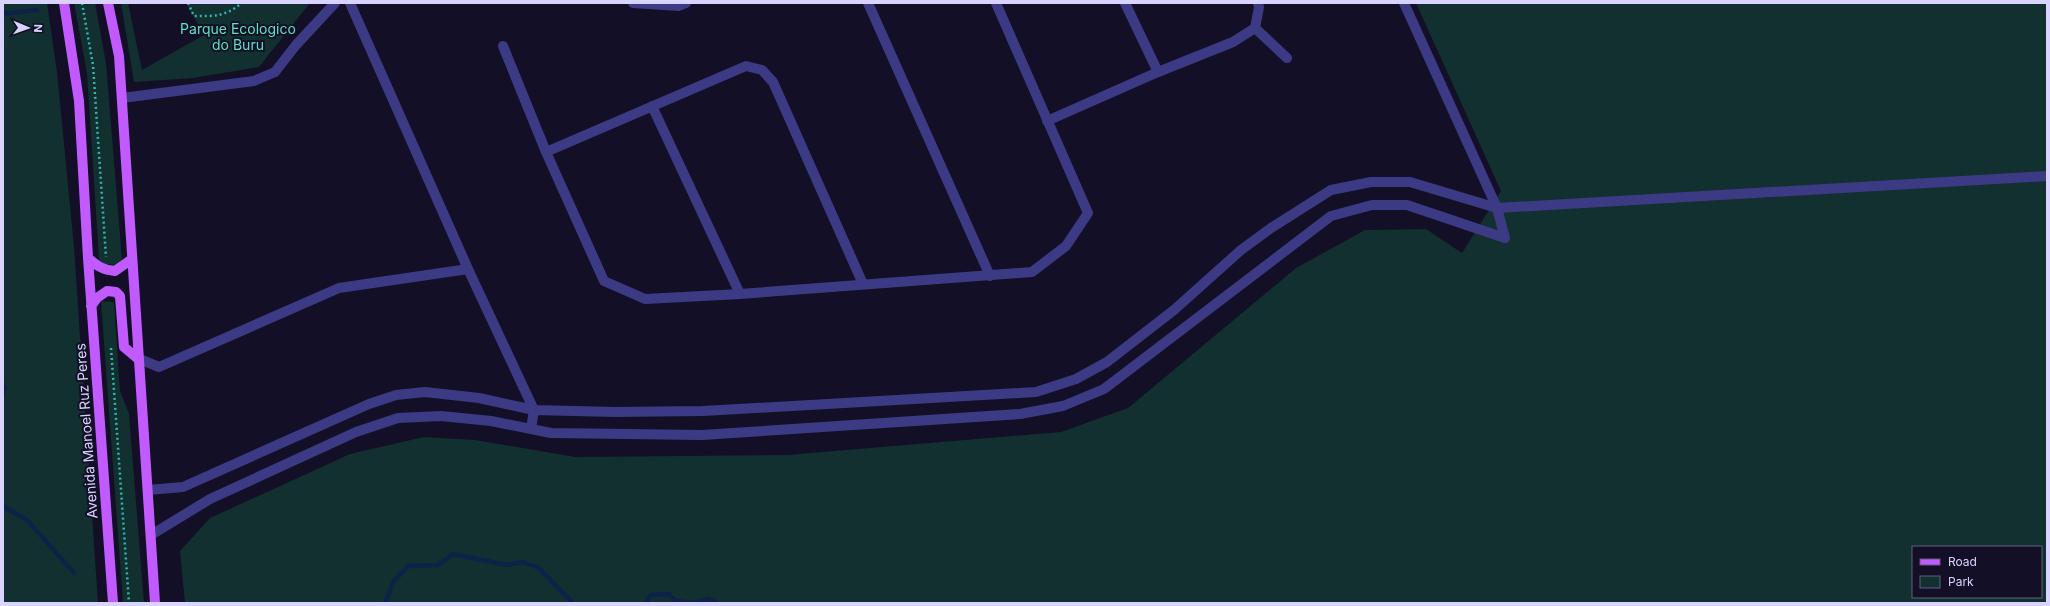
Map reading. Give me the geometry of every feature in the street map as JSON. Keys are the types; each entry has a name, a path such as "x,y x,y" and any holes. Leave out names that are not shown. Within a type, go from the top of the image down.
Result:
{"main road":[{"name":"Avenida Manoel Ruz Peres","path":"64,3 79,101 91,306 113,603"},
{"path":"108,3 119,56 137,358 148,490 155,603"},
{"path":"88,258 98,266 107,270 115,271 132,259"},
{"path":"91,306 97,298 107,291 116,292 120,296 124,347 137,358"}],"street":[{"path":"122,98 254,81 274,72 296,45 335,3"},
{"path":"350,3 468,269 534,410 531,429"},
{"path":"633,3 679,6 686,3"},
{"path":"868,3 990,276"},
{"path":"503,46 546,152 604,281 645,299 740,294 990,276 1032,272 1066,246 1088,213 996,3"},
{"path":"1125,3 1158,72"},
{"path":"1047,121 1158,72 1233,42 1254,28 1259,7 1258,3"},
{"path":"150,535 210,499 356,432 398,418 441,416 490,421 550,433 702,435 969,419 1020,414 1063,406 1104,388 1331,216 1372,205 1407,205 1505,238 1497,208 1404,3"},
{"path":"1254,28 1287,58"},
{"path":"546,152 746,66 762,70 773,82 863,284"},
{"path":"652,106 740,294"},
{"path":"148,490 183,487 369,404 396,395 425,392 478,398 534,410 615,412 703,411 1036,392 1076,379 1108,362 1174,310 1242,250 1271,228 1331,190 1371,182 1410,182 1497,208 2047,176"},
{"path":"137,358 159,367 339,288 468,269"}],"path":[{"path":"188,3 194,16 219,16 230,12 242,3"}],"green space":[{"path":"3,3 47,3 57,72 74,247 98,603 3,603"},
{"path":"74,3 95,3 106,63 122,260 116,265 103,264 99,259 87,73"},
{"name":"Parque Ecologico do Buru","path":"121,3 128,3 142,70 204,35 186,3 310,3 259,67 193,78 134,82"},
{"path":"1416,3 2047,3 2047,603 185,603 180,551 210,518 350,454 424,437 475,440 575,457 787,455 1061,432 1128,408 1296,268 1365,230 1426,229 1462,253 1501,191"},
{"path":"101,301 114,302 120,391 129,414 144,603 123,603"}],"waterway":[{"path":"3,14 37,10"},
{"path":"3,385 5,388 3,393"},
{"path":"3,506 27,520 74,573"},
{"path":"385,603 394,581 408,566 438,565 453,554 507,565 523,562 539,568 573,603"},
{"path":"645,603 651,595 669,594 676,601 693,603 709,599 717,603"}]}
